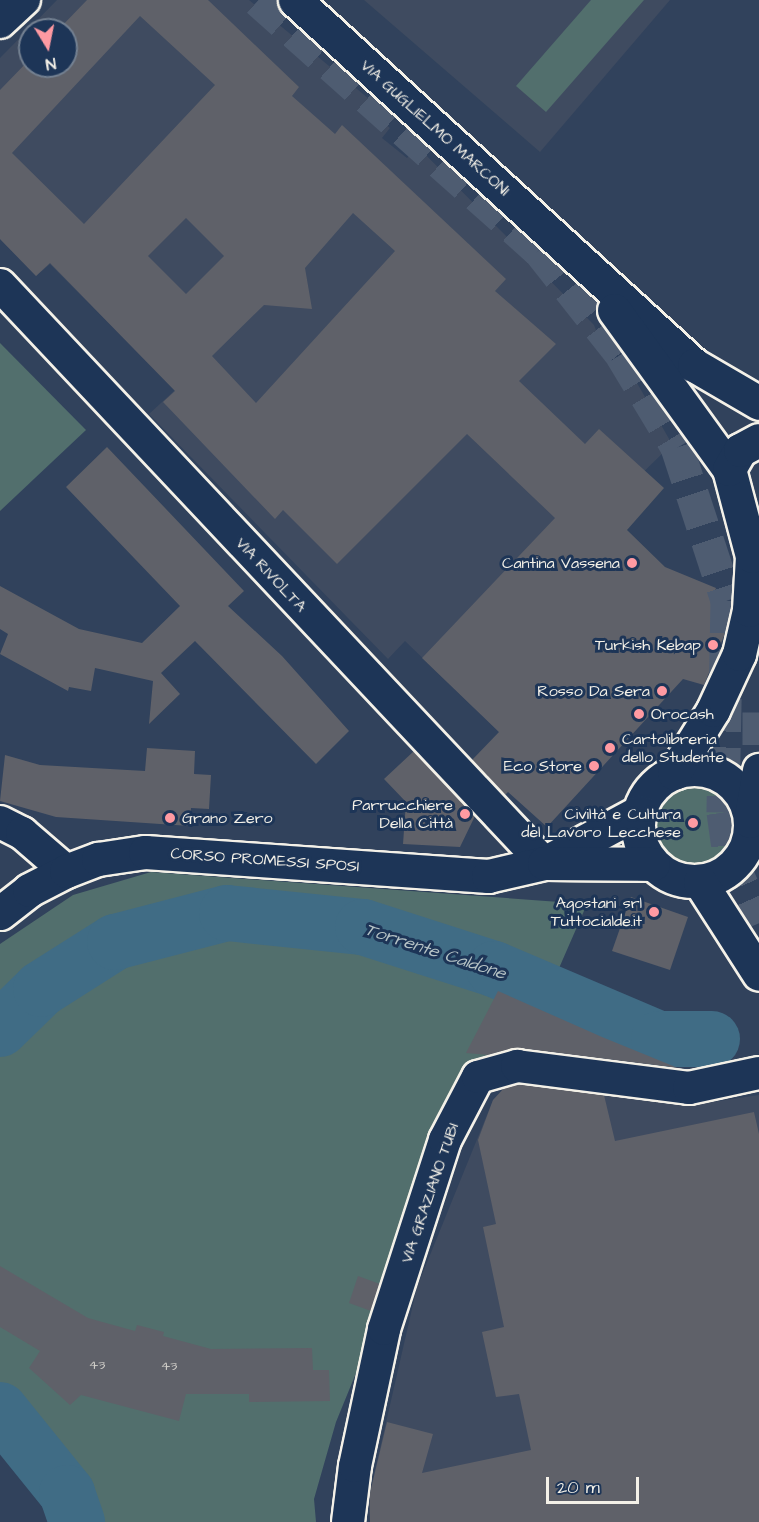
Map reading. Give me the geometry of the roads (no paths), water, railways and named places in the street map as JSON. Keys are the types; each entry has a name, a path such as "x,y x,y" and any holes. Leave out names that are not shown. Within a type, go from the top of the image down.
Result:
{"street":[{"path":"0,22 24,0"},
{"name":"VIA GUGLIELMO MARCONI","path":"295,0 694,365 759,404"},
{"name":"VIA GUGLIELMO MARCONI","path":"574,255 729,469"},
{"name":"VIA RIVOLTA","path":"0,285 544,863"},
{"path":"759,440 740,450 729,469 752,556 749,610 739,654 713,710 674,773 651,789 639,812 638,831 653,864 668,876 700,882 732,867 752,842 759,770"},
{"path":"674,773 702,770 721,776 741,795 752,842"},
{"name":"CORSO PROMESSI SPOSI","path":"544,863 639,812"},
{"path":"0,822 22,833 66,871"},
{"name":"CORSO PROMESSI SPOSI","path":"0,913 29,890 66,871 98,859 145,852 488,876 544,863 653,864"},
{"path":"700,882 759,974"},
{"name":"VIA GRAZIANO TUBI","path":"348,1522 354,1466 384,1329 445,1140 478,1077 493,1071 518,1066 689,1088 759,1073"}],"waterway":[{"name":"Torrente Caldone","path":"0,1029 41,989 115,942 227,913 363,927 494,969 659,1039 712,1039"},
{"name":"Torrente Caldone","path":"0,1410 67,1493 77,1522"}],"tunnel":[{"path":"258,0 539,250 621,354 677,447 727,600 723,812 729,855 759,923"},
{"path":"759,712 759,760"}],"place":[{"name":"Cantina Vassena","path":"632,563"},
{"name":"Turkish Kebap","path":"713,645"},
{"name":"Rosso Da Sera","path":"662,691"},
{"name":"Orocash","path":"639,714"},
{"name":"Cartolibreria dello Studente","path":"610,748"},
{"name":"Eco Store","path":"594,766"},
{"name":"Parrucchiere Della Città","path":"465,814"},
{"name":"Grano Zero","path":"170,818"},
{"name":"Civiltà e Cultura del Lavoro Lecchese","path":"693,823"},
{"name":"Agostani srl Tuttocialde.it","path":"654,912"}]}
